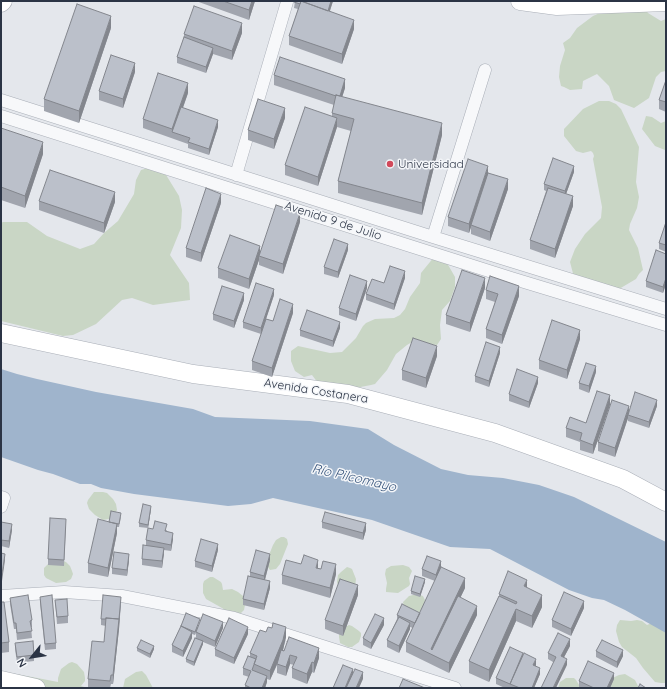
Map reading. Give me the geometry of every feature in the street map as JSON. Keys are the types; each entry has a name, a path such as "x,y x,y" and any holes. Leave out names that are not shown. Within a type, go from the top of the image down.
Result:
{"street":[{"path":"520,1 557,6 666,2"},
{"path":"236,175 286,2"},
{"path":"433,237 485,70"},
{"name":"Avenida 9 de Julio","path":"1,100 433,237 666,308"},
{"name":"Avenida 9 de Julio","path":"1,116 511,278 666,325"},
{"path":"334,222 338,207"},
{"name":"Avenida Costanera","path":"1,333 193,374 348,394 495,433 623,479 666,502"},
{"path":"1,497 4,498 1,507"},
{"path":"1,596 64,592 122,596 234,618 455,688"},
{"path":"1,680 36,688"}],"green space":[{"path":"645,9 648,13 661,21 666,19 666,71 661,72 656,77 649,98 634,108 614,100 609,86 597,74 583,81 582,89 570,90 561,86 559,77 560,66 565,50 563,43 570,38 577,28 593,16 607,10"},
{"path":"599,101 609,101 616,104 621,109 639,147 636,182 639,197 637,208 629,230 638,248 643,270 636,279 619,289 575,281 570,262 575,249 585,234 601,218 602,207 593,153 591,151 583,153 576,151 564,136 564,129 583,109"},
{"path":"646,116 652,117 661,123 666,121 665,150 655,146 642,129"},
{"path":"151,167 163,170 179,196 182,210 181,228 170,255 189,283 190,300 153,305 132,298 122,300 96,324 73,335 63,336 1,321 1,223 27,222 47,236 80,249 94,244 118,221 134,194 136,180 141,170"},
{"path":"434,257 447,263 455,277 455,287 450,301 442,310 440,325 441,339 437,345 412,342 396,354 387,370 375,384 350,389 318,383 312,375 304,377 295,371 291,361 291,351 298,346 330,353 342,352 356,338 366,323 375,319 394,318 400,315 420,283 421,273"},
{"path":"94,492 107,493 116,504 117,510 109,519 103,520 89,509 87,503"},
{"path":"281,537 287,539 288,544 280,564 276,569 270,570 267,566 267,560 276,540"},
{"path":"63,561 70,566 73,574 71,579 66,582 56,583 46,578 44,575 44,568 50,562"},
{"path":"403,565 409,567 412,571 409,578 409,586 398,593 386,592 386,569 391,566"},
{"path":"347,567 352,569 356,579 355,587 339,588 337,582 338,575"},
{"path":"210,577 213,577 221,582 223,590 232,589 243,596 245,605 244,610 240,614 228,613 206,599 203,593 203,584 204,581"},
{"path":"417,594 423,596 425,600 421,611 419,612 404,608 403,602 409,596"},
{"path":"620,620 637,620 642,621 647,625 652,623 666,627 666,683 655,682 636,658 622,647 616,631"},
{"path":"349,625 361,633 359,642 352,647 348,647 340,643 339,637 339,633 343,628"},
{"path":"72,662 77,664 84,672 85,681 81,686 88,688 1,688 1,671 58,682 61,669"},
{"path":"142,671 153,688 123,688 125,679 136,672"},
{"path":"625,674 635,680 639,688 608,688 608,680"},
{"path":"566,678 574,678 581,688 558,688 560,682"}],"water":[{"name":"Río Pilcomayo","path":"1,369 37,379 96,392 193,409 215,417 310,421 368,429 394,445 441,469 468,475 503,478 539,485 574,497 666,542 666,633 625,610 604,600 592,598 569,590 490,549 450,547 372,520 273,498 251,504 228,506 134,494 101,488 91,484 80,484 1,457"}],"building":[{"path":"223,1 252,1 249,10"},
{"path":"301,1 300,4 294,2"},
{"path":"301,1 331,1 328,11"},
{"path":"301,1 354,20 342,54 289,36"},
{"path":"77,4 111,16 79,111 44,99"},
{"path":"194,6 242,23 232,51 184,34"},
{"path":"184,37 213,48 206,67 177,57"},
{"path":"111,55 135,63 123,99 99,91"},
{"path":"280,57 345,79 340,96 336,96 274,75"},
{"path":"158,73 188,83 172,129 143,119"},
{"path":"666,80 666,102 659,100"},
{"name":"Universidad","path":"336,95 442,123 422,203 338,181 354,119 332,113"},
{"path":"258,99 285,108 274,139 248,130"},
{"path":"181,107 218,120 209,149 188,142 190,138 172,132"},
{"path":"305,107 337,118 318,177 285,165"},
{"path":"1,128 43,142 25,196 1,187"},
{"path":"553,158 574,166 565,191 544,184"},
{"path":"468,159 488,166 469,224 448,217"},
{"path":"50,170 115,192 104,223 39,201"},
{"path":"488,173 508,179 490,232 471,225"},
{"path":"206,188 221,194 201,253 186,248"},
{"path":"548,188 573,196 555,249 530,240"},
{"path":"276,205 300,213 283,264 259,256"},
{"path":"666,222 666,245 659,243"},
{"path":"230,235 260,246 249,279 218,268"},
{"path":"334,239 348,244 338,272 324,267"},
{"path":"656,250 666,254 666,278 663,287 646,281"},
{"path":"390,266 405,271 394,304 366,294 372,279 384,283"},
{"path":"462,270 485,278 470,323 446,315"},
{"path":"350,275 367,281 356,314 339,308"},
{"path":"490,276 519,286 502,335 486,329 498,294 486,290"},
{"path":"256,283 274,289 261,328 243,322"},
{"path":"222,286 244,293 234,321 213,314"},
{"path":"280,299 293,304 272,368 252,361 266,319 273,321"},
{"path":"307,310 340,322 333,341 300,330"},
{"path":"552,320 580,330 567,370 539,360"},
{"path":"413,338 437,346 426,378 402,370"},
{"path":"486,342 500,347 489,381 475,376"},
{"path":"586,363 596,366 589,386 579,383"},
{"path":"517,369 538,377 529,402 509,394"},
{"path":"597,391 610,395 593,445 580,440 582,433 566,428 570,417 586,423"},
{"path":"635,392 657,400 649,422 628,415"},
{"path":"612,400 629,406 615,448 598,442"},
{"path":"143,504 151,506 148,525 139,523"},
{"path":"111,511 121,513 119,524 109,522"},
{"path":"325,512 366,523 363,533 322,522"},
{"path":"50,518 66,519 64,560 48,559"},
{"path":"98,519 117,524 108,568 88,563"},
{"path":"155,521 167,524 165,531 173,533 171,545 146,540 148,528 153,529"},
{"path":"1,522 12,524 9,541 1,540"},
{"path":"201,539 218,544 212,566 195,561"},
{"path":"143,545 164,548 162,561 142,559"},
{"path":"256,550 270,554 264,576 250,572"},
{"path":"114,552 129,554 127,570 112,568"},
{"path":"1,553 5,554 2,574 1,574"},
{"path":"304,555 318,560 316,568 321,569 323,561 336,564 330,588 282,575 286,560 301,564"},
{"path":"427,556 441,561 436,575 422,569"},
{"path":"441,567 465,578 431,649 432,650 458,596 477,606 449,663 406,642"},
{"path":"508,571 527,580 524,586 542,595 532,616 516,609 489,670 469,661 499,596 516,604 517,602 499,594"},
{"path":"248,576 270,581 264,604 243,599"},
{"path":"415,576 425,579 420,594 411,591"},
{"path":"340,579 358,585 343,626 325,620"},
{"path":"564,592 584,601 571,629 552,620"},
{"path":"28,595 32,620 30,621 32,631 17,633 10,598"},
{"path":"52,595 56,643 45,644 40,597"},
{"path":"103,595 121,597 119,619 101,619"},
{"path":"67,599 68,616 57,617 55,600"},
{"path":"1,602 4,602 9,642 1,643"},
{"path":"402,604 420,613 415,623 397,615"},
{"path":"186,613 200,619 195,632 181,626"},
{"path":"203,614 223,622 215,641 196,632"},
{"path":"375,614 384,618 371,643 363,638"},
{"path":"399,617 410,623 399,646 387,640"},
{"path":"106,618 119,619 113,675 111,675 110,681 88,679 92,641 104,642"},
{"path":"229,618 248,627 234,658 215,649"},
{"path":"273,623 286,627 283,640 270,671 254,664 257,656 250,653 260,630 266,632 268,627 272,628"},
{"path":"181,626 192,632 183,651 172,645"},
{"path":"558,633 570,639 561,656 567,659 553,688 541,688 556,657 548,653"},
{"path":"289,637 319,648 314,663 312,662 307,674 292,668 297,657 290,655 286,667 277,664 281,650 284,651"},
{"path":"195,638 203,641 194,662 186,659"},
{"path":"141,640 154,646 150,654 137,648"},
{"path":"602,640 623,650 617,662 596,651"},
{"path":"33,641 34,655 17,657 15,643"},
{"path":"510,647 523,653 510,684 496,678"},
{"path":"524,653 536,659 533,665 540,668 532,688 520,688 510,684"},
{"path":"248,656 256,659 252,670 267,676 262,688 251,688 245,685 251,671 243,668"},
{"path":"588,661 614,673 607,688 594,688 579,681"},
{"path":"343,665 353,669 345,688 333,688"},
{"path":"355,669 363,672 356,688 346,688"},
{"path":"403,679 425,688 399,688"},
{"path":"640,684 646,688 638,688"}],"place":[{"name":"Universidad","path":"390,164"}]}
